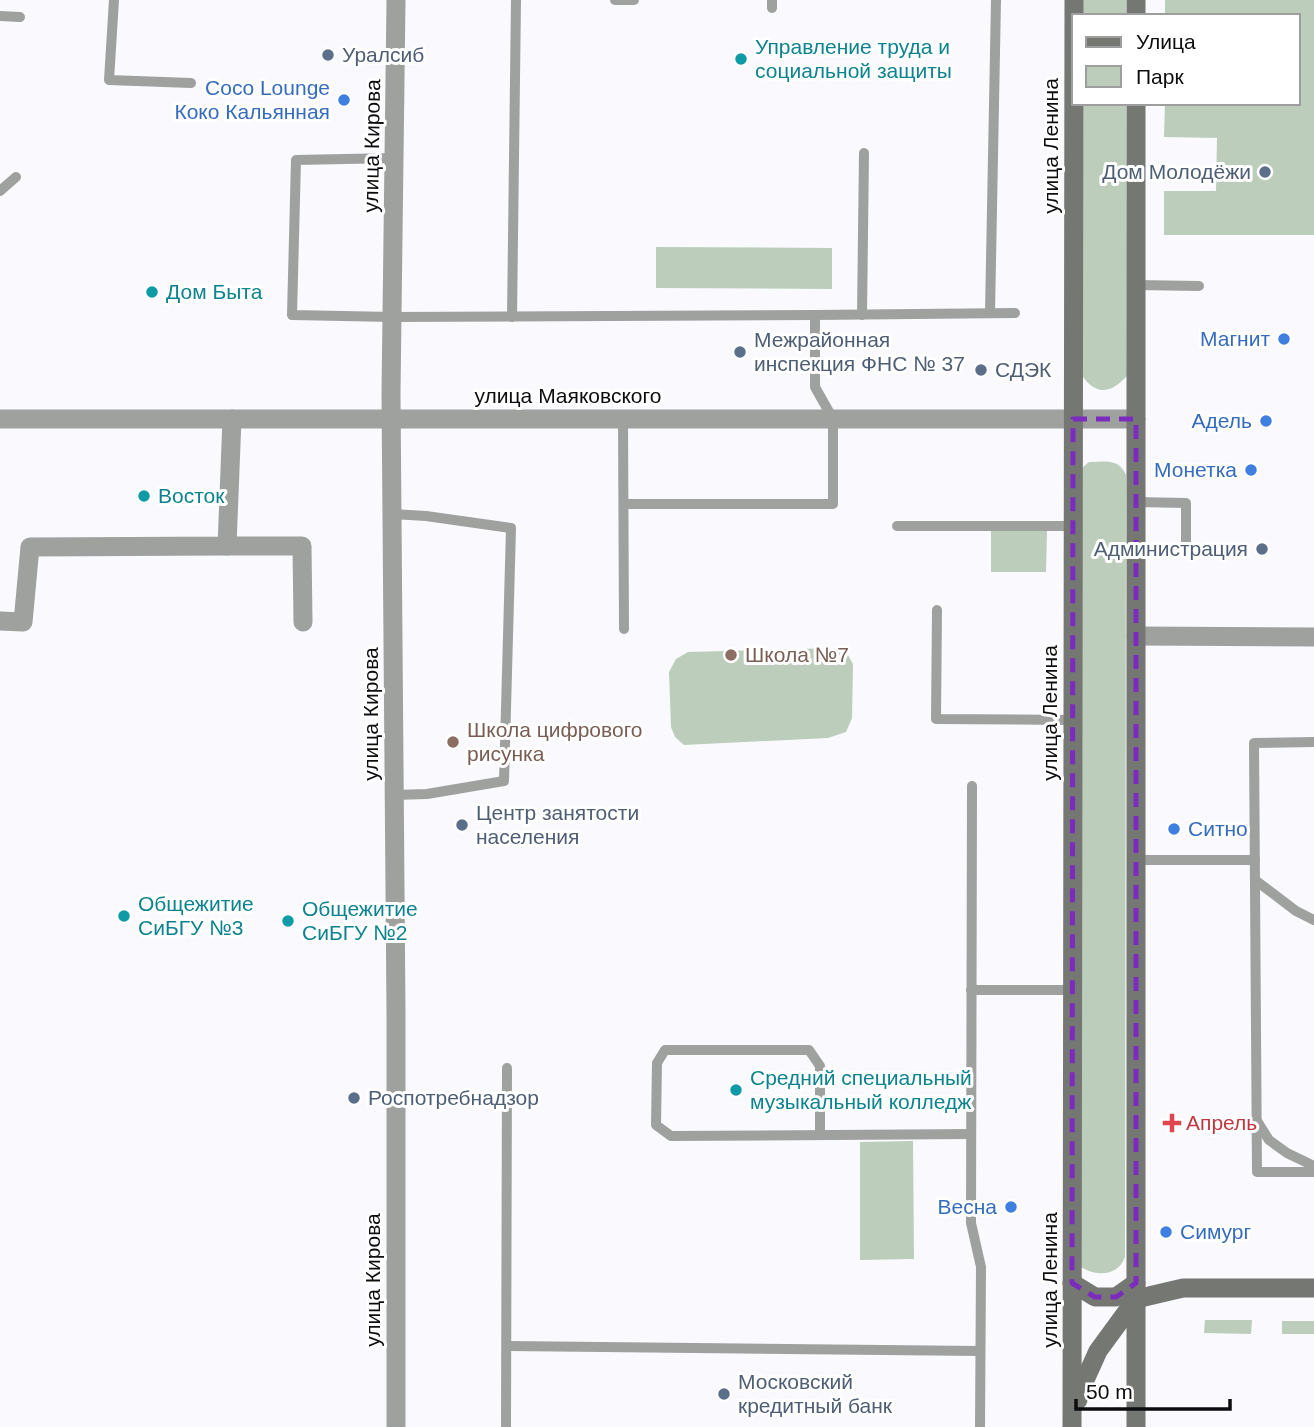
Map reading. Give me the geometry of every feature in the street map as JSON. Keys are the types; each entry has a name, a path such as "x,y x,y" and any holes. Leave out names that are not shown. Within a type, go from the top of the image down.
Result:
{"main road":[{"name":"улица Ленина","path":"1073,1427 1074,105"},
{"path":"1136,105 1136,1427"},
{"path":"1072,1283 1095,1297 1116,1297 1136,1291 1183,1288 1314,1288"},
{"path":"1073,1427 1079,1393 1098,1351 1136,1291"}],"street":[{"name":"улица Кирова","path":"396,0 392,419 396,1427"},
{"name":"улица Маяковского","path":"0,419 1136,419"},
{"path":"227,546 232,419"},
{"path":"0,621 23,622 30,547 302,546 303,622"},
{"path":"1136,636 1314,637"}],"lane":[{"path":"114,0 109,80 191,83"},
{"path":"513,317 516,0"},
{"path":"615,0 634,0"},
{"path":"990,313 996,0"},
{"path":"0,16 20,17"},
{"path":"862,315 864,153"},
{"path":"395,158 296,160 292,315 513,317 1016,313"},
{"path":"0,191 16,177"},
{"path":"1136,285 1199,286"},
{"path":"624,504 833,505 833,419 815,387 815,315"},
{"path":"624,419 624,629"},
{"path":"1136,502 1186,503 1186,543"},
{"path":"392,514 511,527 504,781 427,794 394,795"},
{"path":"897,526 1073,526"},
{"path":"937,610 936,719 1073,719"},
{"path":"1314,742 1254,743 1257,1172 1314,1172"},
{"path":"972,786 971,1223 981,1267 980,1427"},
{"path":"1136,860 1255,860"},
{"path":"1255,880 1296,911 1314,920"},
{"path":"971,990 1073,990"},
{"path":"820,1135 820,1066 809,1050 665,1050 657,1063 656,1125 671,1136 971,1134"},
{"path":"506,1427 507,1068"},
{"path":"1256,1121 1269,1140 1287,1153 1314,1166"},
{"path":"507,1346 980,1351"}],"highlighted area":[{"path":"1073,419 1136,419 1136,1283 1116,1297 1095,1297 1072,1283"}],"green space":[{"path":"1083,0 1126,0 1126,14 1083,14"},
{"path":"1165,0 1314,0 1314,235 1164,235 1164,191 1216,191 1217,138 1164,137 1165,105 1300,105 1300,14 1165,14"},
{"path":"1083,105 1126,105 1127,376 1116,386 1105,390 1094,388 1083,377"},
{"path":"656,247 832,248 832,289 656,288"},
{"path":"1089,462 1115,463 1126,475 1125,1257 1117,1268 1106,1273 1081,1267 1080,476 1083,467"},
{"path":"991,531 1047,531 1046,572 991,572"},
{"path":"835,648 848,655 853,664 852,718 846,732 828,738 684,745 675,737 671,727 669,672 676,659 688,652"},
{"path":"913,1141 914,1259 860,1260 860,1142"},
{"path":"1205,1320 1252,1320 1251,1334 1204,1333"},
{"path":"1282,1321 1314,1321 1314,1334 1282,1334"}],"place":[{"name":"Уралсиб","path":"328,55"},
{"name":"Управление труда и социальной защиты","path":"741,59"},
{"name":"Coco Lounge Коко Кальянная","path":"344,100"},
{"name":"Дом Молодёжи","path":"1265,172"},
{"name":"Дом Быта","path":"152,292"},
{"name":"Магнит","path":"1284,339"},
{"name":"Межрайонная инспекция ФНС № 37","path":"740,352"},
{"name":"СДЭК","path":"981,370"},
{"name":"Адель","path":"1266,421"},
{"name":"Монетка","path":"1251,470"},
{"name":"Восток","path":"144,496"},
{"name":"Администрация","path":"1262,549"},
{"name":"Школа №7","path":"731,655"},
{"name":"Школа цифрового рисунка","path":"453,742"},
{"name":"Центр занятости населения","path":"462,825"},
{"name":"Ситно","path":"1174,829"},
{"name":"Общежитие СиБГУ №3","path":"124,916"},
{"name":"Общежитие СиБГУ №2","path":"288,921"},
{"name":"Средний специальный музыкальный колледж","path":"736,1090"},
{"name":"Роспотребнадзор","path":"354,1098"},
{"name":"Апрель","path":"1172,1123"},
{"name":"Весна","path":"1011,1207"},
{"name":"Симург","path":"1166,1232"},
{"name":"Московский кредитный банк","path":"724,1394"}]}
